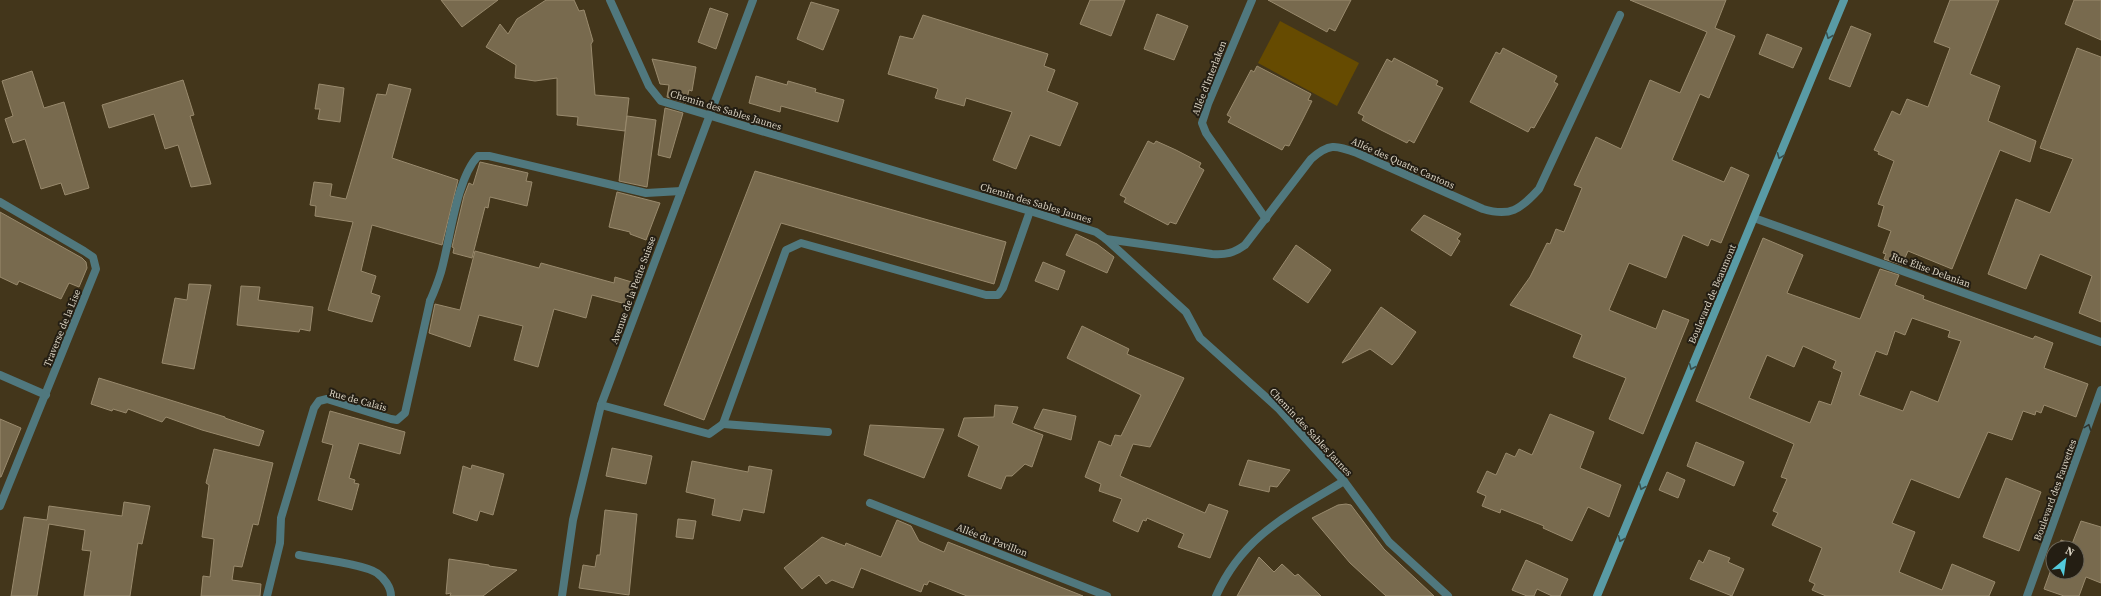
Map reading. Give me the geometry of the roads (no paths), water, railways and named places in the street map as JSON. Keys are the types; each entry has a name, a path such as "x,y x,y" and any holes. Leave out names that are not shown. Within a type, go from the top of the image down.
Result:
{"street":[{"name":"Chemin des Sables Jaunes","path":"610,0 649,86 661,101 1030,211 1096,232 1106,239 1186,312 1200,338 1279,409 1344,481 1389,542 1448,596"},
{"name":"Avenue de la Petite Suisse","path":"562,596 573,520 601,405 680,191 711,116 754,0"},
{"name":"Allée d'Interlaken","path":"1252,0 1208,104 1202,123 1206,133 1266,219"},
{"name":"Boulevard de Beaumont","path":"1597,596 1844,0"},
{"name":"Allée des Quatre Cantons","path":"1106,239 1226,255 1236,251 1245,245 1311,159 1324,148 1335,147 1341,147 1357,153 1483,209 1500,214 1526,203 1538,190 1620,15"},
{"name":"Rue de Calais","path":"267,596 280,543 281,518 314,408 319,401 327,399 397,420 405,414 430,301 441,273 454,214 471,164 478,156 490,156 646,193 680,191"},
{"name":"Traverse de la Lise","path":"0,202 93,257 96,269 0,506"},
{"path":"601,405 709,434 722,424 786,250 801,243 986,295 998,295 1003,288 1030,211"},
{"name":"Rue Élise Delanian","path":"1754,218 2101,342"},
{"path":"0,375 46,395"},
{"name":"Boulevard des Fauvettes","path":"2027,596 2101,390"},
{"path":"722,424 828,432"},
{"path":"1216,596 1225,575 1248,546 1274,524 1344,481"},
{"name":"Allée du Pavillon","path":"870,503 1108,596"},
{"path":"299,555 362,568 376,573 387,582 391,596"}]}
